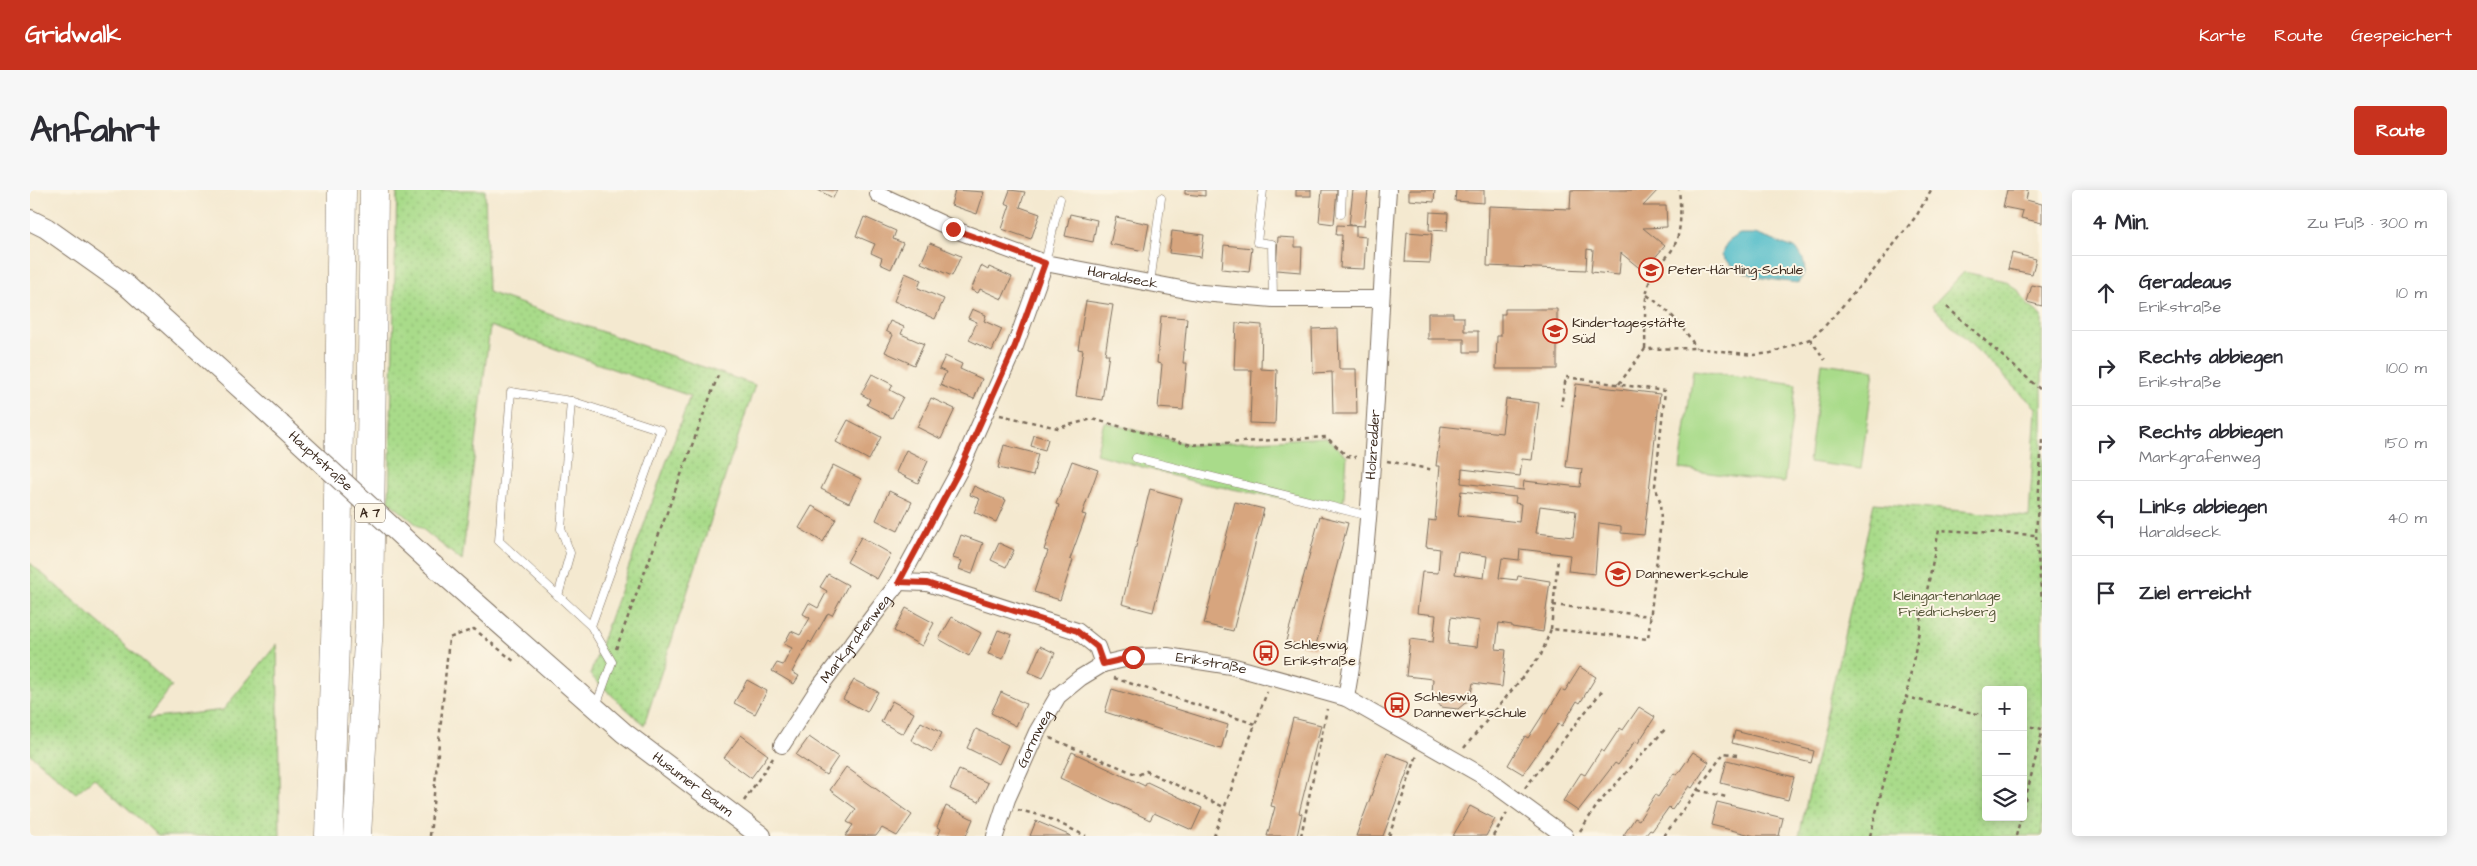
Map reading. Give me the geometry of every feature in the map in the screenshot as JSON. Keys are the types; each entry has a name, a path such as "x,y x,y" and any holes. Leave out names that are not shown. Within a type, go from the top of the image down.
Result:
{"highway":[{"name":"A 7","path":"329,836 338,577 342,190"},
{"name":"A 7","path":"356,836 369,624 374,190"}],"street":[{"name":"Holzredder","path":"1346,698 1354,657 1369,516 1380,299 1388,190"},
{"name":"Haraldseck","path":"878,194 953,229 1045,263 1202,293 1273,299 1380,299"},
{"name":"Hauptstraße","path":"30,220 46,228 125,284 434,565 624,733"},
{"name":"Markgrafenweg","path":"782,745 818,689 899,582 959,471 1015,346 1045,263"},
{"path":"899,582 927,583 1077,631 1097,647 1103,664"},
{"name":"Erikstraße","path":"1103,664 1133,657 1167,656 1231,666 1346,698 1454,759 1516,799 1565,836"},
{"name":"Gormweg","path":"995,836 1005,807 1037,732 1058,696 1080,678 1103,664"},
{"name":"Husumer Baum","path":"624,733 761,836"}],"lane":[{"path":"1263,190 1258,242 1272,244 1273,299"},
{"path":"1341,214 1342,190"},
{"path":"1150,284 1161,198"},
{"name":"Markgrafenweg","path":"1045,263 1060,199"},
{"path":"592,626 661,430 571,401 511,392 499,541 592,626 612,662 595,708"},
{"path":"558,596 570,553 561,529 571,401"},
{"path":"1136,458 1369,516"}],"path":[{"path":"1619,384 1645,349 1647,295 1652,273 1671,252 1679,231 1681,210 1679,190"},
{"path":"1645,349 1696,348 1754,355 1771,353 1810,339 1873,271 1917,215 1931,190"},
{"path":"1647,295 1664,307 1683,326 1696,348"},
{"path":"1947,307 2042,391"},
{"path":"1810,339 1824,360"},
{"path":"612,662 719,372"},
{"path":"1551,629 1648,639 1661,521 1660,501 1654,486 1665,391 1566,377 1561,406"},
{"path":"986,412 1058,428 1092,419 1191,445 1326,437 1347,456 1373,458 1434,470"},
{"path":"2042,440 2036,535 2042,601"},
{"path":"1870,836 1906,697 1939,530 2036,535"},
{"path":"1454,759 1541,655 1551,629 1558,559"},
{"path":"1553,605 1650,616"},
{"path":"430,836 449,638 474,629 518,665"},
{"path":"1103,664 1111,677 1255,724"},
{"path":"1214,836 1272,676"},
{"path":"1493,836 1516,799 1602,691"},
{"path":"1301,836 1330,693"},
{"path":"1906,697 1982,715"},
{"path":"2027,726 2042,731 2027,792"},
{"path":"1576,836 1598,804 1667,727"},
{"path":"1037,732 1138,775 1146,771 1224,807"},
{"path":"1389,836 1422,742"},
{"path":"733,816 782,745"},
{"path":"1664,836 1724,753 1737,755"},
{"path":"1698,790 1726,797"},
{"path":"1005,807 1044,816 1086,836"},
{"path":"2016,836 2020,821"}],"green space":[{"path":"397,190 485,190 488,292 755,385 644,725 590,675 690,396 490,326 462,561 389,502"},
{"name":"Kleingartenanlage Friedrichsberg","path":"1964,272 2005,281 2019,291 2027,304 2042,316 2042,836 1799,836 1874,503 2029,517 2036,408 1932,306"},
{"path":"1822,363 1874,370 1861,469 1809,462"},
{"path":"1693,370 1796,384 1784,483 1680,469"},
{"path":"1104,422 1191,445 1326,437 1347,456 1343,509 1199,483 1096,454"},
{"path":"30,563 172,686 147,719 223,710 277,644 280,836 158,836 94,778 76,793 30,754"}],"water":[{"path":"1740,234 1755,234 1797,249 1805,266 1798,283 1746,273 1729,262 1722,255 1726,244"}],"building":[{"path":"818,190 837,190 833,198"},
{"path":"955,190 984,192 977,214 951,205"},
{"path":"1010,190 1025,192 1020,207 1040,214 1031,239 1002,229 1010,205 1005,203"},
{"path":"1185,190 1205,190 1205,196 1185,194"},
{"path":"1296,190 1311,190 1311,196 1296,196"},
{"path":"1322,190 1337,190 1334,224 1319,222"},
{"path":"1353,190 1368,190 1364,226 1349,225"},
{"path":"1409,190 1435,190 1434,202 1409,200"},
{"path":"1456,190 1484,190 1484,203 1455,201"},
{"path":"1571,190 1658,190 1643,206 1666,206 1667,227 1643,228 1665,246 1643,271 1621,253 1619,275 1591,272 1593,250 1587,249 1586,270 1487,266 1489,206 1570,209"},
{"path":"2007,190 2028,190 2026,200 2042,204 2042,223 2021,218 2023,211 2003,207"},
{"path":"1430,212 1448,213 1447,231 1429,230"},
{"path":"1070,214 1097,220 1093,242 1065,236"},
{"path":"864,217 896,231 893,239 903,243 891,269 880,264 882,258 871,253 875,244 856,236"},
{"path":"1116,217 1149,224 1144,251 1110,244"},
{"path":"1337,225 1356,226 1356,236 1366,237 1364,269 1340,268 1342,235 1336,235"},
{"path":"1172,231 1204,235 1201,257 1169,253"},
{"path":"1407,232 1432,234 1430,263 1405,262"},
{"path":"1278,237 1295,238 1295,247 1302,247 1301,272 1276,270"},
{"path":"930,243 961,256 952,276 921,263"},
{"path":"1224,245 1252,248 1249,272 1222,269"},
{"path":"2012,253 2036,259 2032,274 2008,269"},
{"path":"981,266 988,270 989,267 1012,277 1002,299 980,289 978,293 971,290"},
{"path":"905,273 921,280 918,288 944,299 935,319 894,301"},
{"path":"2032,285 2042,287 2042,306 2027,302"},
{"path":"1086,301 1113,305 1105,354 1109,354 1102,400 1076,396 1083,350 1078,349"},
{"path":"972,309 986,315 984,321 1002,329 992,351 969,340 977,322 968,318"},
{"path":"1505,309 1557,309 1557,369 1496,369 1497,336 1501,336 1501,314 1505,314"},
{"path":"1428,313 1453,313 1453,317 1464,317 1464,331 1478,331 1478,352 1464,352 1464,339 1428,339"},
{"path":"1161,316 1187,318 1183,363 1187,363 1183,410 1158,408 1162,364 1157,363"},
{"path":"890,321 904,327 901,334 924,344 914,365 885,352 893,335 886,331"},
{"path":"1236,323 1262,325 1261,369 1277,370 1275,424 1250,423 1252,370 1234,370"},
{"path":"1338,328 1339,369 1356,369 1357,414 1333,414 1332,372 1313,373 1312,329"},
{"path":"945,356 962,364 960,369 982,379 974,399 940,385 946,372 939,369"},
{"path":"872,374 893,385 890,390 903,397 892,418 867,405 870,399 861,394"},
{"path":"1576,384 1660,394 1644,535 1621,533 1621,526 1599,523 1595,574 1568,571 1570,555 1520,549 1519,560 1502,558 1499,578 1517,580 1518,576 1550,581 1543,632 1499,623 1496,649 1506,650 1502,687 1473,683 1470,699 1458,709 1441,707 1432,695 1433,679 1406,676 1410,639 1433,642 1436,615 1417,613 1422,572 1438,573 1440,549 1426,547 1429,520 1435,521 1440,466 1436,466 1441,426 1502,433 1506,399 1539,403 1532,460 1522,459 1520,476 1462,469 1461,483 1523,490 1524,481 1580,487 1582,469 1566,467","holes":["1461,491 1516,497 1515,503 1521,504 1519,522 1458,515","1540,506 1576,511 1573,537 1536,533","1458,552 1487,556 1484,578 1455,574","1451,617 1480,621 1477,647 1448,644"]},
{"path":"931,398 955,409 941,439 917,427"},
{"path":"848,420 881,437 869,460 836,442"},
{"path":"1034,435 1048,439 1045,450 1031,446"},
{"path":"1004,445 1038,454 1033,476 998,468"},
{"path":"906,450 928,461 918,483 896,472"},
{"path":"1072,461 1098,470 1082,514 1086,515 1070,559 1073,560 1060,600 1034,592 1048,551 1044,550 1059,505 1056,504"},
{"path":"833,465 861,479 849,503 821,489"},
{"path":"974,486 1006,500 996,522 974,512 980,499 970,495"},
{"path":"1150,489 1182,498 1153,612 1122,604"},
{"path":"889,491 912,502 898,531 876,520"},
{"path":"1235,502 1264,509 1233,631 1204,624"},
{"path":"812,506 836,519 823,542 799,528"},
{"path":"1320,516 1348,523 1315,649 1286,641"},
{"path":"961,535 983,543 972,574 959,569 962,561 953,558"},
{"path":"861,537 891,554 877,579 847,562"},
{"path":"999,543 1014,550 1006,567 991,560"},
{"path":"828,574 848,585 832,615 828,613 811,643 809,641 792,672 799,676 794,684 772,671 777,663 783,665 792,648 784,644 791,631 800,635 810,618 803,614 809,603 818,608 827,591 820,587"},
{"path":"906,608 934,623 922,646 894,631"},
{"path":"952,617 981,633 969,656 939,639"},
{"path":"998,630 1012,635 1003,659 988,654"},
{"path":"1040,646 1055,653 1043,678 1029,672"},
{"path":"1580,667 1596,677 1580,703 1577,701 1562,726 1558,724 1523,774 1508,765 1525,736 1528,738 1544,713 1546,714 1561,689 1565,691"},
{"path":"747,680 767,691 755,714 734,703"},
{"path":"854,680 878,692 867,712 843,699"},
{"path":"1112,689 1228,725 1221,749 1105,712"},
{"path":"1001,692 1026,704 1016,726 991,713"},
{"path":"892,701 914,713 903,734 881,722"},
{"path":"1639,707 1655,717 1638,743 1635,741 1618,765 1615,763 1578,811 1563,801 1581,773 1585,775 1601,750 1604,752 1620,728 1623,730"},
{"path":"1293,718 1321,725 1299,813 1302,814 1297,836 1267,836 1275,807 1271,806"},
{"path":"921,722 942,733 932,752 911,740"},
{"path":"976,729 1008,745 999,764 967,748"},
{"path":"1735,731 1814,751 1811,763 1732,743"},
{"path":"741,735 768,755 751,778 724,758"},
{"path":"809,737 838,757 826,775 796,755"},
{"path":"1072,752 1145,786 1147,782 1202,808 1192,830 1154,813 1150,820 1060,778"},
{"path":"1693,752 1709,762 1692,788 1689,786 1672,810 1669,807 1652,831 1650,830 1645,836 1623,836 1635,818 1639,820 1655,795 1658,797 1674,773 1677,775"},
{"path":"1387,753 1411,762 1383,836 1356,836"},
{"path":"1727,760 1794,777 1788,800 1721,783"},
{"path":"846,767 912,815 897,836 882,828 876,836 845,836 853,825 847,822 856,809 830,790"},
{"path":"959,770 988,783 979,802 950,789"},
{"path":"1717,802 1783,818 1779,836 1755,836 1711,825"},
{"path":"946,806 973,819 966,836 938,836 941,829 937,827"},
{"path":"1470,806 1495,819 1486,836 1453,836"},
{"path":"1036,821 1071,836 1030,836"}],"place":[{"name":"Peter-Härtling-Schule","path":"1651,270"},
{"name":"Kindertagesstätte Süd","path":"1555,331"},
{"name":"Dannewerkschule","path":"1618,574"},
{"name":"Schleswig, Erikstraße","path":"1266,653"},
{"name":"Schleswig, Dannewerkschule","path":"1397,705"}],"route":[{"path":"953,229 1045,263 1015,346 959,471 899,582 927,583 1077,631 1097,647 1103,664 1133,657"}]}
